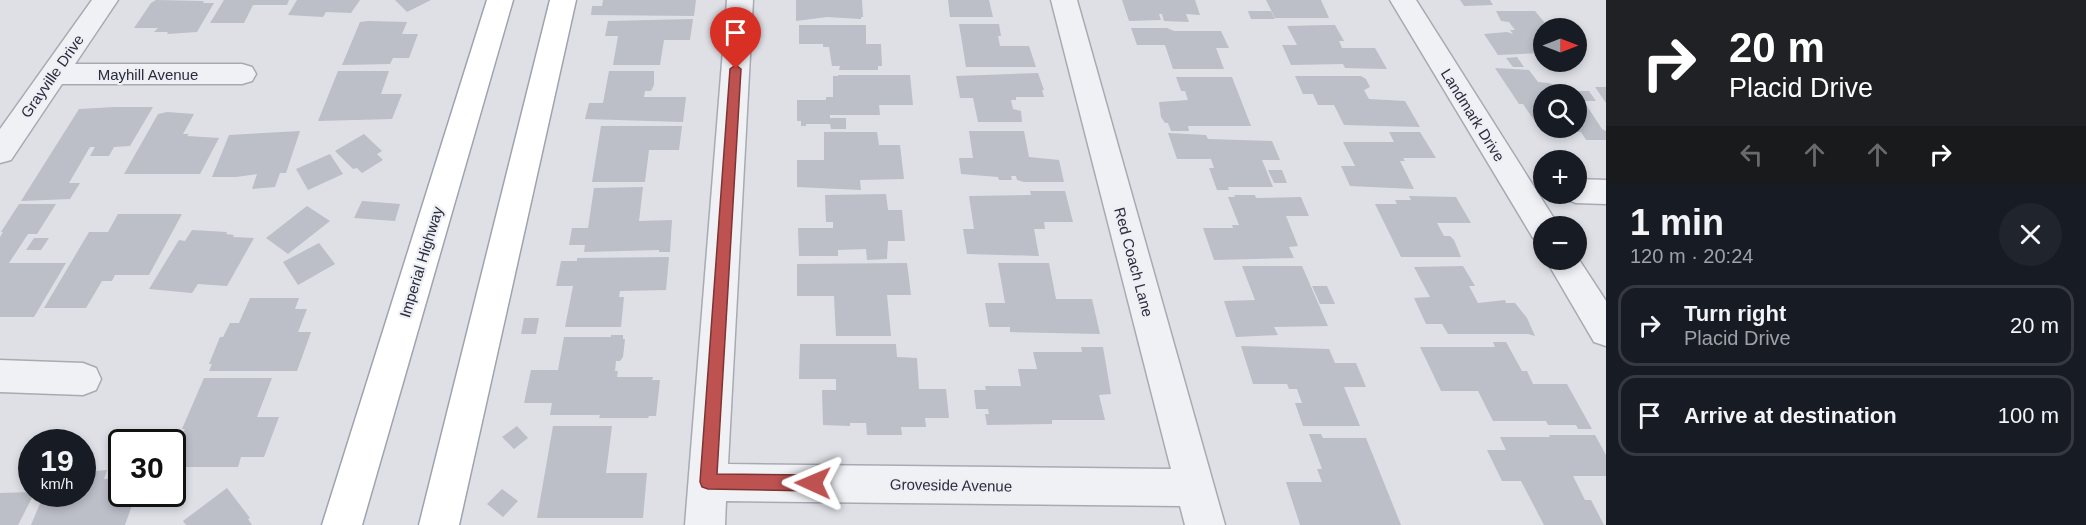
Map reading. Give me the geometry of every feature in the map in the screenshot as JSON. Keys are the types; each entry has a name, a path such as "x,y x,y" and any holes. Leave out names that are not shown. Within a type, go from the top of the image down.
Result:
{"main road":[{"name":"Imperial Highway","path":"342,525 500,0"},
{"path":"439,525 563,0"}],"street":[{"name":"Grayville Drive","path":"0,152 105,0"},
{"path":"705,525 740,0"},
{"name":"Red Coach Lane","path":"1064,0 1205,525"},
{"name":"Landmark Drive","path":"1403,0 1532,191 1540,216"},
{"name":"Mayhill Avenue","path":"53,74 242,74"},
{"path":"1587,191 1606,192"},
{"path":"1568,270 1606,331"},
{"path":"0,376 83,379"},
{"name":"Groveside Avenue","path":"708,482 1195,488"}],"building":[{"path":"156,0 214,3 197,32 167,34 168,32 154,32 158,28 134,28 151,3"},
{"path":"224,0 289,0 287,5 253,5 244,23 210,23"},
{"path":"297,0 360,0 351,13 326,12 323,17 288,15"},
{"path":"395,0 431,0 407,12"},
{"path":"603,0 696,0 694,16 591,15 592,6 602,6"},
{"path":"796,0 862,0 863,17 861,19 827,17 796,21"},
{"path":"948,0 989,0 993,17 950,17"},
{"path":"1122,0 1195,0 1200,15 1186,14 1189,22 1164,21 1162,14 1159,14 1161,20 1129,21"},
{"path":"1266,0 1321,0 1329,18 1275,18"},
{"path":"1460,0 1490,0 1493,5 1464,6"},
{"path":"1248,11 1271,11 1275,19 1251,19"},
{"path":"1496,11 1535,11 1541,18 1533,18 1533,53 1498,55 1484,34 1507,32 1513,34 1510,30 1515,30 1509,22 1501,21"},
{"path":"693,19 690,40 664,40 660,65 613,65 618,36 605,36 608,21"},
{"path":"360,22 407,22 402,34 418,34 409,58 393,58 390,64 342,65"},
{"path":"959,24 999,24 1000,46 1029,46 1036,67 966,67"},
{"path":"799,25 866,25 866,44 881,44 882,66 878,66 878,70 839,70 840,66 832,66 829,47 823,47 823,44 799,44"},
{"path":"1335,25 1344,41 1339,41 1342,48 1375,48 1387,69 1345,68 1343,64 1291,65 1282,45 1297,45 1287,26"},
{"path":"1131,28 1221,31 1229,48 1216,48 1224,69 1173,69 1165,45 1137,45"},
{"path":"1517,57 1524,67 1513,67 1506,58"},
{"path":"1495,68 1529,70 1538,82 1552,84 1533,84 1533,119 1523,104 1519,104"},
{"path":"338,71 389,71 381,94 402,94 392,119 318,121"},
{"path":"609,71 654,71 654,85 651,91 645,91 644,97 686,97 683,122 585,119 589,103 603,103"},
{"path":"1038,73 1044,97 1016,97 1016,100 1011,100 1013,109 1021,111 1022,122 978,122 973,98 960,98 956,76"},
{"path":"910,75 913,105 879,105 880,115 830,115 830,118 846,118 846,129 831,129 830,124 801,126 801,121 797,121 797,100 826,100 826,97 833,97 833,76"},
{"path":"1295,76 1361,76 1366,79 1370,87 1364,90 1369,99 1405,101 1420,127 1344,125 1334,105 1318,105 1313,94 1303,94"},
{"path":"1176,77 1232,77 1251,126 1188,126 1189,131 1171,131 1168,123 1165,123 1161,117 1159,102 1188,100 1185,91 1181,91"},
{"path":"1595,87 1606,87 1606,103"},
{"path":"1587,91 1589,91 1596,101 1587,101"},
{"path":"1587,106 1602,129 1606,131 1606,140 1586,140"},
{"path":"153,107 130,146 114,147 109,156 90,156 95,147 90,147 69,183 80,183 70,199 21,201 79,109"},
{"path":"167,112 194,114 183,134 189,134 187,136 219,138 200,174 124,174 158,114"},
{"path":"601,126 682,126 679,150 649,150 645,182 592,182"},
{"path":"300,131 286,173 280,173 275,187 252,189 257,174 212,177 229,135"},
{"path":"969,131 1024,131 1029,157 1059,160 1064,182 1024,182 1017,180 1016,176 1011,176 1012,180 999,180 998,177 961,174 959,158 973,158"},
{"path":"824,132 877,132 879,145 900,145 904,179 860,180 861,190 797,187 797,160 824,160"},
{"path":"1389,132 1420,132 1436,158 1403,158 1405,161 1400,161 1414,189 1350,186 1341,166 1355,166 1343,142 1394,142"},
{"path":"1168,133 1206,135 1208,139 1272,141 1280,160 1262,160 1273,187 1228,187 1229,190 1217,190 1209,168 1214,168 1211,159 1177,159"},
{"path":"364,134 382,151 377,154 383,160 362,173 357,168 353,169 335,151"},
{"path":"330,154 343,174 308,190 296,169"},
{"path":"1268,170 1282,170 1287,183 1274,183"},
{"path":"643,187 639,221 672,220 670,252 659,252 659,250 584,252 585,245 569,245 572,228 588,228 594,188"},
{"path":"1030,191 1065,191 1073,222 1044,222 1045,229 1034,229 1039,256 967,254 963,229 974,229 969,196 1031,195"},
{"path":"886,194 888,210 902,210 905,241 888,241 887,259 867,260 866,249 838,250 838,256 799,256 798,228 833,228 833,222 826,222 825,195"},
{"path":"1234,195 1255,195 1256,198 1301,197 1309,216 1286,216 1298,246 1289,247 1294,258 1214,260 1203,228 1233,228 1232,225 1239,225 1228,197 1235,197"},
{"path":"1409,196 1456,197 1471,223 1437,223 1444,236 1450,236 1454,240 1461,257 1401,257 1375,204 1397,204 1395,200 1411,200"},
{"path":"362,201 400,204 395,221 354,218"},
{"path":"19,204 56,204 37,234 28,234 9,263 66,263 34,317 0,317 0,237"},
{"path":"307,206 330,221 288,254 266,238"},
{"path":"118,214 182,214 149,275 115,275 112,281 102,281 86,308 44,308 89,232 108,232"},
{"path":"192,230 227,232 226,234 234,235 233,237 254,238 227,286 198,284 192,293 149,289 179,240 185,241"},
{"path":"34,238 49,238 41,250 26,250"},
{"path":"319,243 335,264 298,285 283,262"},
{"path":"669,257 666,290 620,291 619,297 624,297 621,327 565,327 573,286 556,286 561,261 577,261 577,258"},
{"path":"907,263 911,295 887,295 891,336 836,336 834,296 797,296 797,264"},
{"path":"998,263 1049,263 1056,299 1092,299 1100,334 1010,332 1010,327 989,327 985,303 1005,303"},
{"path":"1242,266 1302,266 1328,326 1274,327 1278,335 1236,337 1224,301 1255,300"},
{"path":"1463,266 1475,286 1469,286 1478,303 1505,300 1506,303 1515,303 1527,318 1535,336 1528,334 1448,334 1442,324 1426,324 1414,298 1430,297 1414,267"},
{"path":"1312,286 1327,286 1335,304 1320,304"},
{"path":"250,298 299,298 295,309 307,309 298,332 311,332 297,371 209,371 212,364 209,364 220,337 223,337 230,323 239,323"},
{"path":"524,318 539,318 536,334 521,334"},
{"path":"611,335 623,335 625,339 623,357 620,361 616,361 617,377 653,377 652,380 660,380 656,416 599,418 600,415 550,415 552,403 524,403 531,370 558,370 564,337 611,337"},
{"path":"1493,342 1506,342 1522,371 1527,371 1533,384 1567,384 1592,429 1578,429 1576,425 1548,425 1546,421 1493,421 1478,391 1441,391 1420,347 1495,347"},
{"path":"800,344 896,344 897,357 917,358 919,389 946,389 949,418 925,418 926,427 901,427 902,435 867,435 866,423 850,423 850,426 823,425 822,390 836,390 836,379 799,379"},
{"path":"1241,346 1329,349 1335,363 1356,363 1366,387 1344,387 1360,426 1303,426 1295,403 1302,403 1297,389 1289,389 1287,384 1253,384"},
{"path":"1081,347 1103,347 1111,394 1099,395 1105,420 1052,420 1052,424 987,425 985,414 989,414 988,409 976,409 974,390 986,390 985,386 1021,386 1018,369 1037,369 1033,352 1082,352"},
{"path":"204,378 272,378 257,417 279,417 264,457 241,457 238,467 186,467 186,429 182,429"},
{"path":"517,426 528,438 514,449 502,437"},
{"path":"553,426 612,426 606,473 647,473 643,518 537,518"},
{"path":"1309,434 1321,434 1323,438 1366,438 1401,525 1300,525 1286,482 1322,482 1317,469 1322,469"},
{"path":"1549,435 1595,435 1606,455 1606,476 1573,476 1585,500 1591,500 1604,525 1544,525 1521,481 1502,481 1487,450 1506,450 1500,437 1550,437"},
{"path":"107,470 104,479 108,479 108,507 131,507 125,525 31,525 39,507 96,507 96,471"},
{"path":"227,488 250,518 248,519 252,525 186,525 183,521"},
{"path":"502,489 518,501 503,517 487,504"},
{"path":"18,492 18,507 27,507 18,525 0,525 0,493"}],"route":[{"path":"736,69 708,482 813,483"}]}
